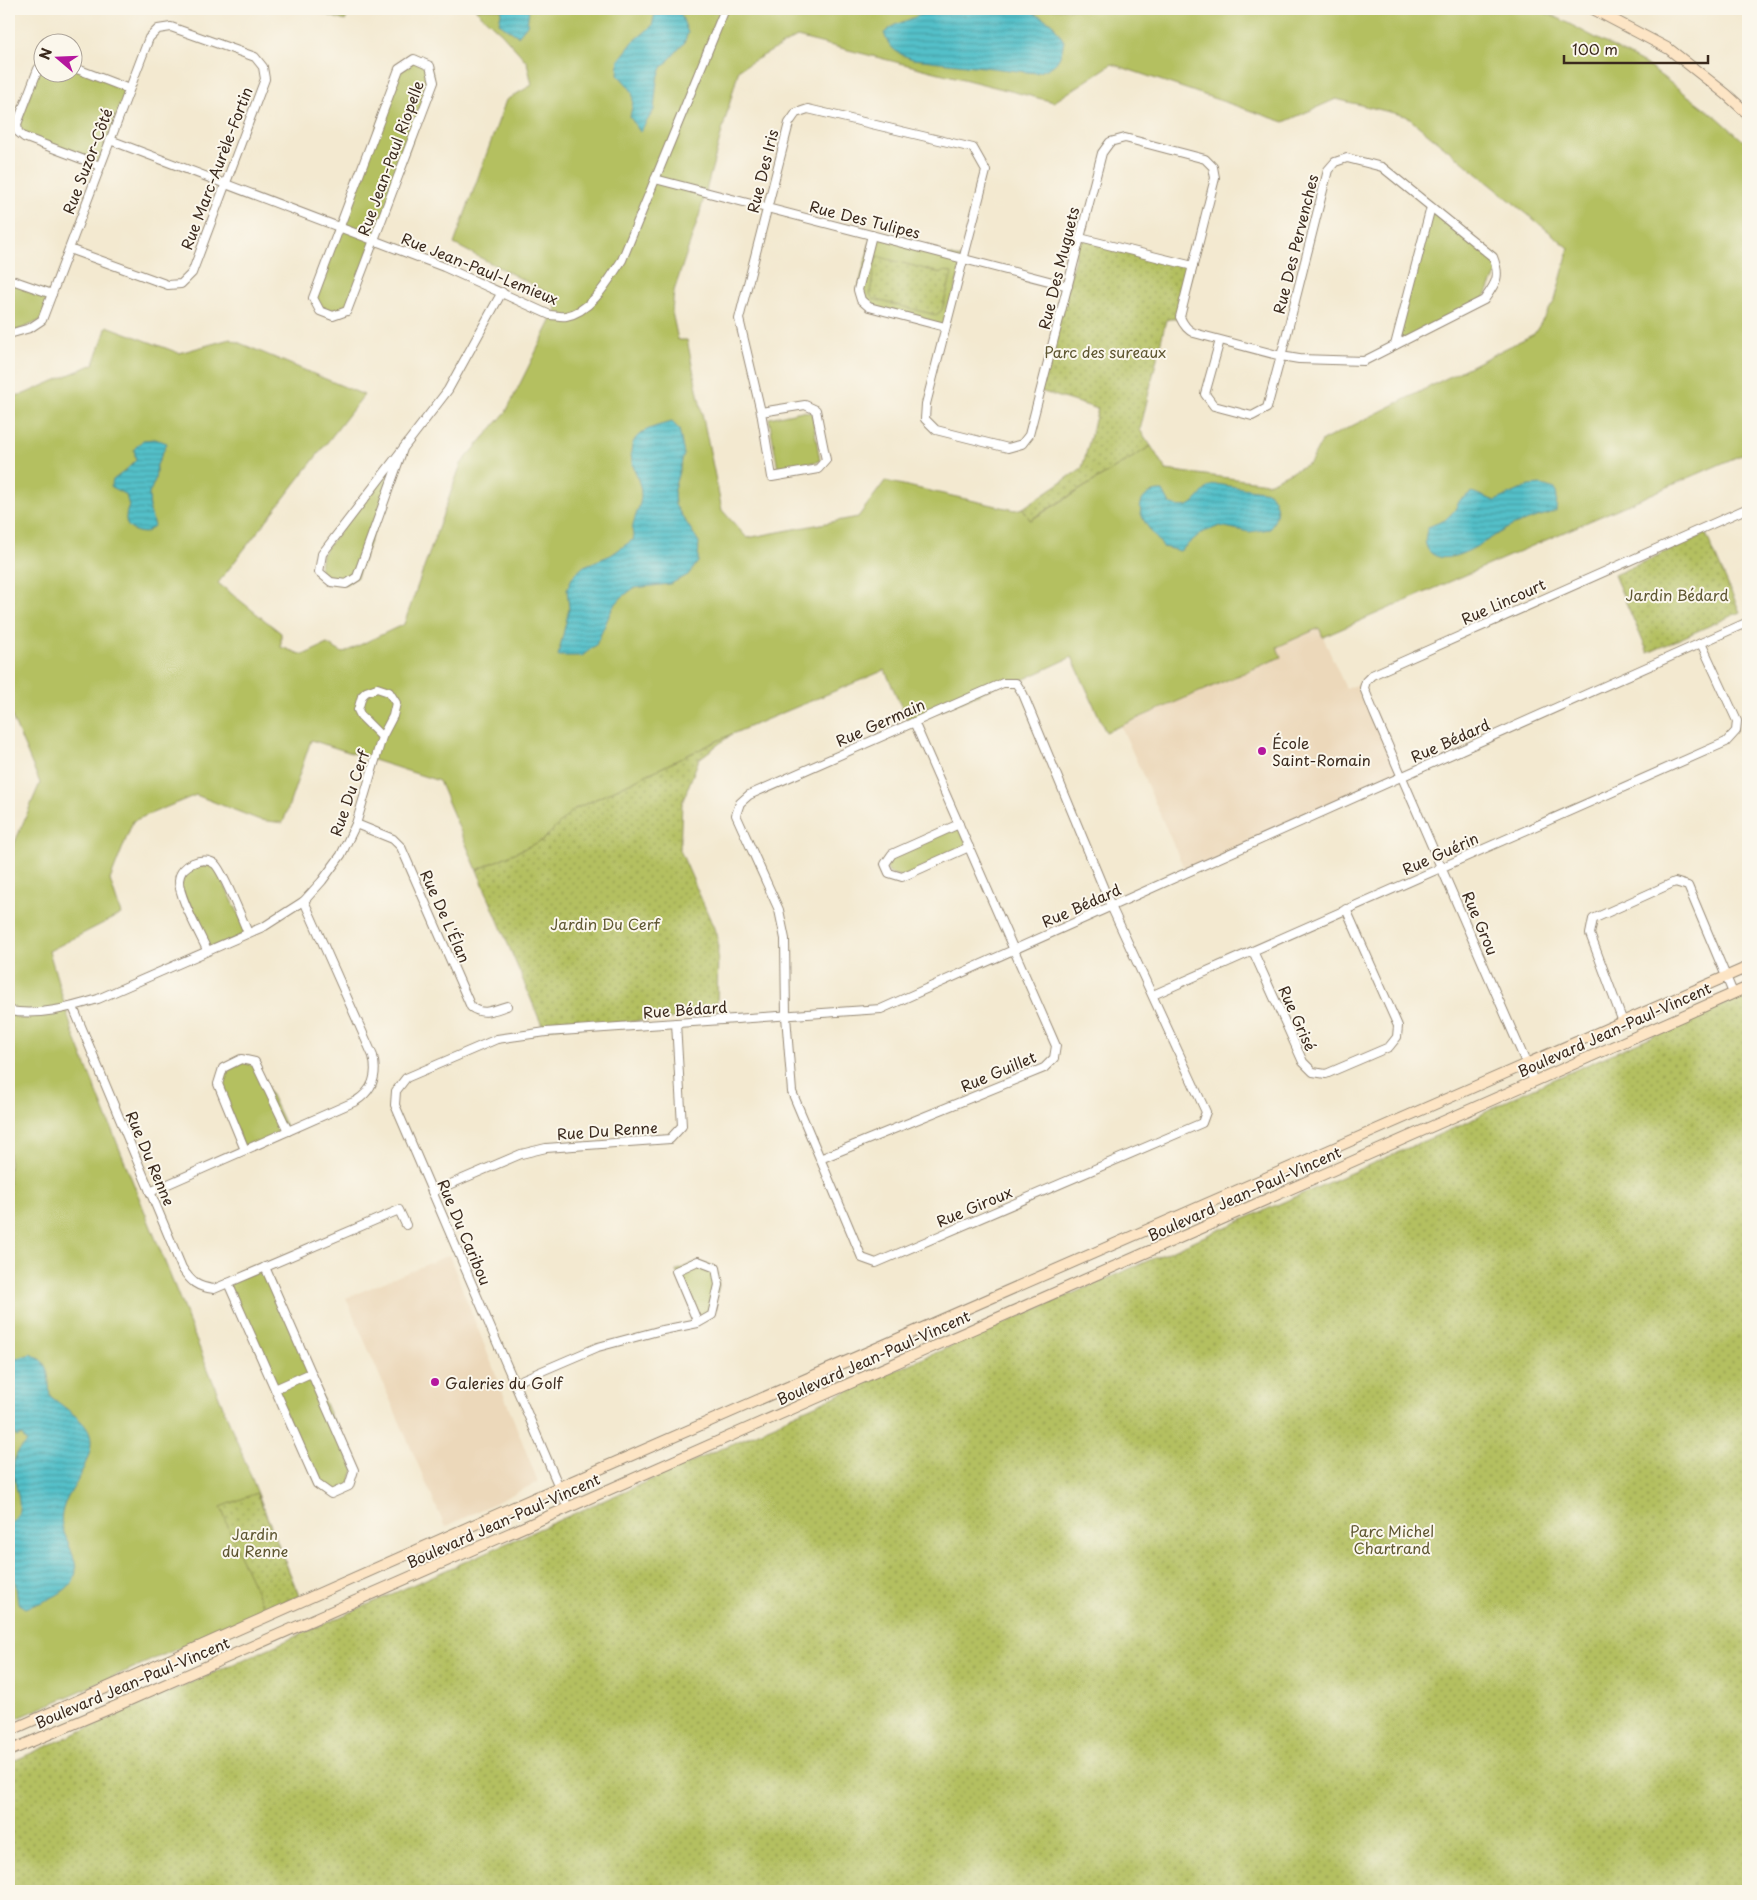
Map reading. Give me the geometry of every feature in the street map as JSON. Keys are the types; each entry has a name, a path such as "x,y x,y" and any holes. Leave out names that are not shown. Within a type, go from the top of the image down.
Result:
{"street":[{"name":"Rue Jean-Paul-Lemieux","path":"110,140 444,267 550,315 565,316 582,310 600,293 622,260 725,9"},
{"path":"1593,9 1669,49 1748,114"},
{"name":"Rue Marc-Aurèle-Fortin","path":"69,249 168,285 181,284 192,272 265,79 263,67 255,58 171,27 158,29 149,38"},
{"name":"Rue Suzor-Côté","path":"9,334 30,328 42,320 149,38"},
{"name":"Rue Jean-Paul Riopelle","path":"414,59 430,66 434,82 374,240 347,311 333,316 320,311 313,298 400,69 414,59"},
{"path":"82,71 130,89"},
{"path":"33,82 16,124 18,132 24,138 100,166"},
{"name":"Rue Des Iris","path":"761,412 805,405 816,410 826,460 818,469 772,477 761,412 739,319 789,123 796,113 808,109 973,148 986,171 963,259"},
{"name":"Rue Des Muguets","path":"963,259 926,404 925,419 936,430 1008,448 1022,444 1029,435 1102,153 1110,142 1125,138 1205,159 1212,167 1215,178 1180,317 1184,325 1191,332"},
{"name":"Rue Des Pervenches","path":"1191,332 1281,356 1299,359 1364,361 1484,300 1494,287 1498,270 1493,257 1382,167 1347,158 1336,162 1328,170 1281,356"},
{"name":"Rue Des Tulipes","path":"655,179 1068,286"},
{"path":"1395,345 1430,207"},
{"path":"872,235 858,290 861,300 869,307 946,327"},
{"path":"1080,238 1193,266"},
{"path":"9,279 52,294"},
{"path":"403,449 357,577 346,584 332,582 319,572 322,554 448,390 502,292"},
{"path":"1220,340 1205,394 1214,406 1252,416 1267,408 1281,356"},
{"name":"Rue Lincourt","path":"1403,776 1364,688 1366,681 1372,675 1748,508"},
{"name":"Rue Bédard","path":"396,1091 406,1078 497,1039 546,1032 880,1009 1748,622"},
{"name":"Rue Guérin","path":"1153,995 1726,742 1736,731 1737,721 1701,643"},
{"name":"Rue Germain","path":"786,1016 785,939 779,910 736,815 740,804 749,795 1003,683 1016,683 1111,906"},
{"name":"Rue Du Cerf","path":"9,1011 41,1012 73,1007 98,999 265,926 304,901 341,855 356,824 382,737 393,716 396,703 389,692 377,688 366,692 362,696 358,710 361,716 382,737"},
{"name":"Rue Guillet","path":"820,1159 1044,1068 1054,1058 1056,1046 914,722"},
{"name":"Rue Grou","path":"1403,776 1534,1081"},
{"name":"Rue De L'Élan","path":"356,824 393,839 401,847 471,1007 478,1012 486,1012 507,1006"},
{"path":"959,824 892,854 885,864 889,873 902,877 969,847"},
{"path":"207,950 180,890 179,877 186,867 201,860 214,864 221,873 248,933"},
{"path":"1623,1022 1590,934 1593,919 1675,882 1688,886 1733,994"},
{"path":"150,1192 356,1101 366,1095 373,1082 376,1069 373,1056 304,901"},
{"path":"1111,906 1153,995"},
{"name":"Rue Grisé","path":"1253,950 1302,1062 1314,1072 1326,1074 1389,1047 1397,1038 1398,1026 1346,909"},
{"name":"Boulevard Jean-Paul-Vincent","path":"9,1731 559,1487 1748,967"},
{"name":"Boulevard Jean-Paul-Vincent","path":"9,1751 568,1508 1748,987"},
{"name":"Rue Giroux","path":"786,1016 792,1092 862,1258 876,1263 1202,1123 1206,1112 1153,995"},
{"name":"Rue Du Renne","path":"73,1007 182,1268 190,1280 205,1288 214,1289 399,1210 406,1225"},
{"name":"Rue Du Renne","path":"432,1192 521,1154 546,1148 670,1139 682,1126 676,1023"},
{"path":"245,1150 218,1084 223,1068 241,1059 255,1062 288,1131"},
{"name":"Rue Du Caribou","path":"396,1091 395,1104 568,1508"},
{"path":"514,1382 598,1347 658,1331 698,1323 712,1314 719,1285 716,1268 698,1260 676,1271 698,1323"},
{"path":"228,1283 317,1484 331,1494 349,1486 354,1470 265,1267"},
{"path":"275,1389 311,1373"}],"shaded area":[{"name":"École Saint-Romain","path":"1319,628 1346,689 1366,681 1364,688 1403,776 1186,873 1121,726 1280,657 1276,647"},
{"path":"449,1255 538,1482 445,1527 346,1298"}],"green space":[{"path":"310,9 351,9 345,21"},
{"path":"475,9 1536,9 1560,19 1645,64 1718,118 1748,145 1748,452 1323,637 1319,628 1277,647 1281,657 1106,732 1072,657 1016,683 1003,683 909,724 885,670 732,734 573,810 543,840 477,870 439,781 311,740 283,823 260,820 196,795 133,821 110,880 121,914 49,951 73,1033 299,1596 9,1722 9,856 40,783 9,710 9,397 24,394 94,364 107,326 179,353 230,339 364,395 218,583 281,633 281,647 303,655 327,644 343,653 404,624 461,464 506,412 557,309 550,294 454,244 506,100 532,85 527,62 502,34","holes":["797,37 1054,102 1112,64 1284,122 1336,99 1406,116 1569,248 1555,300 1534,334 1322,441 1310,463 1268,483 1166,470 1151,446 1031,520 1023,508 1015,510 885,481 858,517 747,538 722,510 687,340 678,340 672,312 674,291 699,216 739,69"]},
{"path":"414,59 430,66 434,82 347,311 333,316 320,311 313,298 399,69"},
{"path":"82,71 129,89 100,166 18,132 34,82 82,82"},
{"path":"1431,207 1493,257 1498,270 1484,300 1395,345"},
{"path":"872,235 963,259 945,327 869,307 858,290"},
{"name":"Parc des sureaux","path":"1080,238 1193,266 1180,317 1166,320 1140,430 1151,446 1030,520 1023,508 1082,468 1098,409 1040,391"},
{"path":"876,256 940,273 946,271 952,273 942,310 936,315 873,299 870,294"},
{"path":"9,279 52,294 42,320 9,334"},
{"path":"802,411 812,413 820,461 778,469 769,418"},
{"path":"403,449 357,577 346,584 331,582 319,572 322,554"},
{"name":"Jardin Bédard","path":"1706,534 1740,612 1648,653 1614,575"},
{"name":"Jardin Du Cerf","path":"732,734 699,759 682,803 680,850 718,941 717,1015 543,1028 477,870 543,840 573,810"},
{"path":"959,824 969,847 902,877 889,873 885,864 892,854"},
{"path":"201,860 214,863 248,933 207,950 180,890 186,867"},
{"name":"Parc Michel Chartrand","path":"1748,994 1748,1891 9,1891 9,1763 777,1424 783,1419 1468,1122 1509,1099"},
{"path":"241,1059 255,1062 288,1131 245,1150 218,1084 223,1068"},
{"path":"698,1261 716,1268 719,1285 712,1315 698,1323 676,1271"},
{"path":"265,1267 354,1470 349,1486 331,1494 317,1484 228,1283"},
{"name":"Jardin du Renne","path":"257,1493 299,1596 265,1610 236,1548 221,1507"}],"water":[{"path":"502,9 529,9 527,25 518,36 499,23"},
{"path":"656,9 679,9 688,33 684,43 662,68 657,80 654,110 640,132 630,117 633,97 631,90 618,75 619,60 633,42 652,26"},
{"path":"929,9 1031,9 1034,13 1052,23 1064,41 1061,54 1053,65 1036,73 913,59 891,47 884,33 895,25 923,14"},
{"path":"672,422 679,429 684,454 674,489 675,505 699,542 698,562 688,575 670,584 634,588 613,607 596,645 582,656 558,656 569,609 567,589 573,576 584,566 611,555 634,539 633,528 641,495 631,454 635,439 647,430"},
{"path":"155,439 167,443 157,465 155,480 149,494 150,511 154,526 145,533 134,531 130,528 126,521 129,506 126,495 111,487 113,480 136,460 134,449 143,440"},
{"path":"1216,484 1269,492 1273,497 1277,510 1270,529 1249,532 1220,526 1201,533 1180,551 1163,547 1142,516 1141,505 1145,497 1153,492 1163,491 1170,504 1179,507 1187,506 1192,504 1209,487"},
{"path":"1542,485 1555,489 1557,497 1556,511 1512,526 1460,554 1439,557 1428,550 1426,537 1428,527 1445,520 1454,511 1460,500 1472,492 1495,501 1529,486"},
{"path":"31,1354 45,1366 50,1396 85,1425 90,1433 91,1443 84,1467 62,1513 63,1530 75,1564 74,1578 70,1585 57,1595 26,1608 18,1603 14,1579 9,1567 9,1525 17,1517 19,1509 13,1468 14,1460 18,1452 27,1443 22,1435 16,1437 9,1414 9,1363"}],"place":[{"name":"École Saint-Romain","path":"1262,751"},
{"name":"Galeries du Golf","path":"435,1382"}]}
